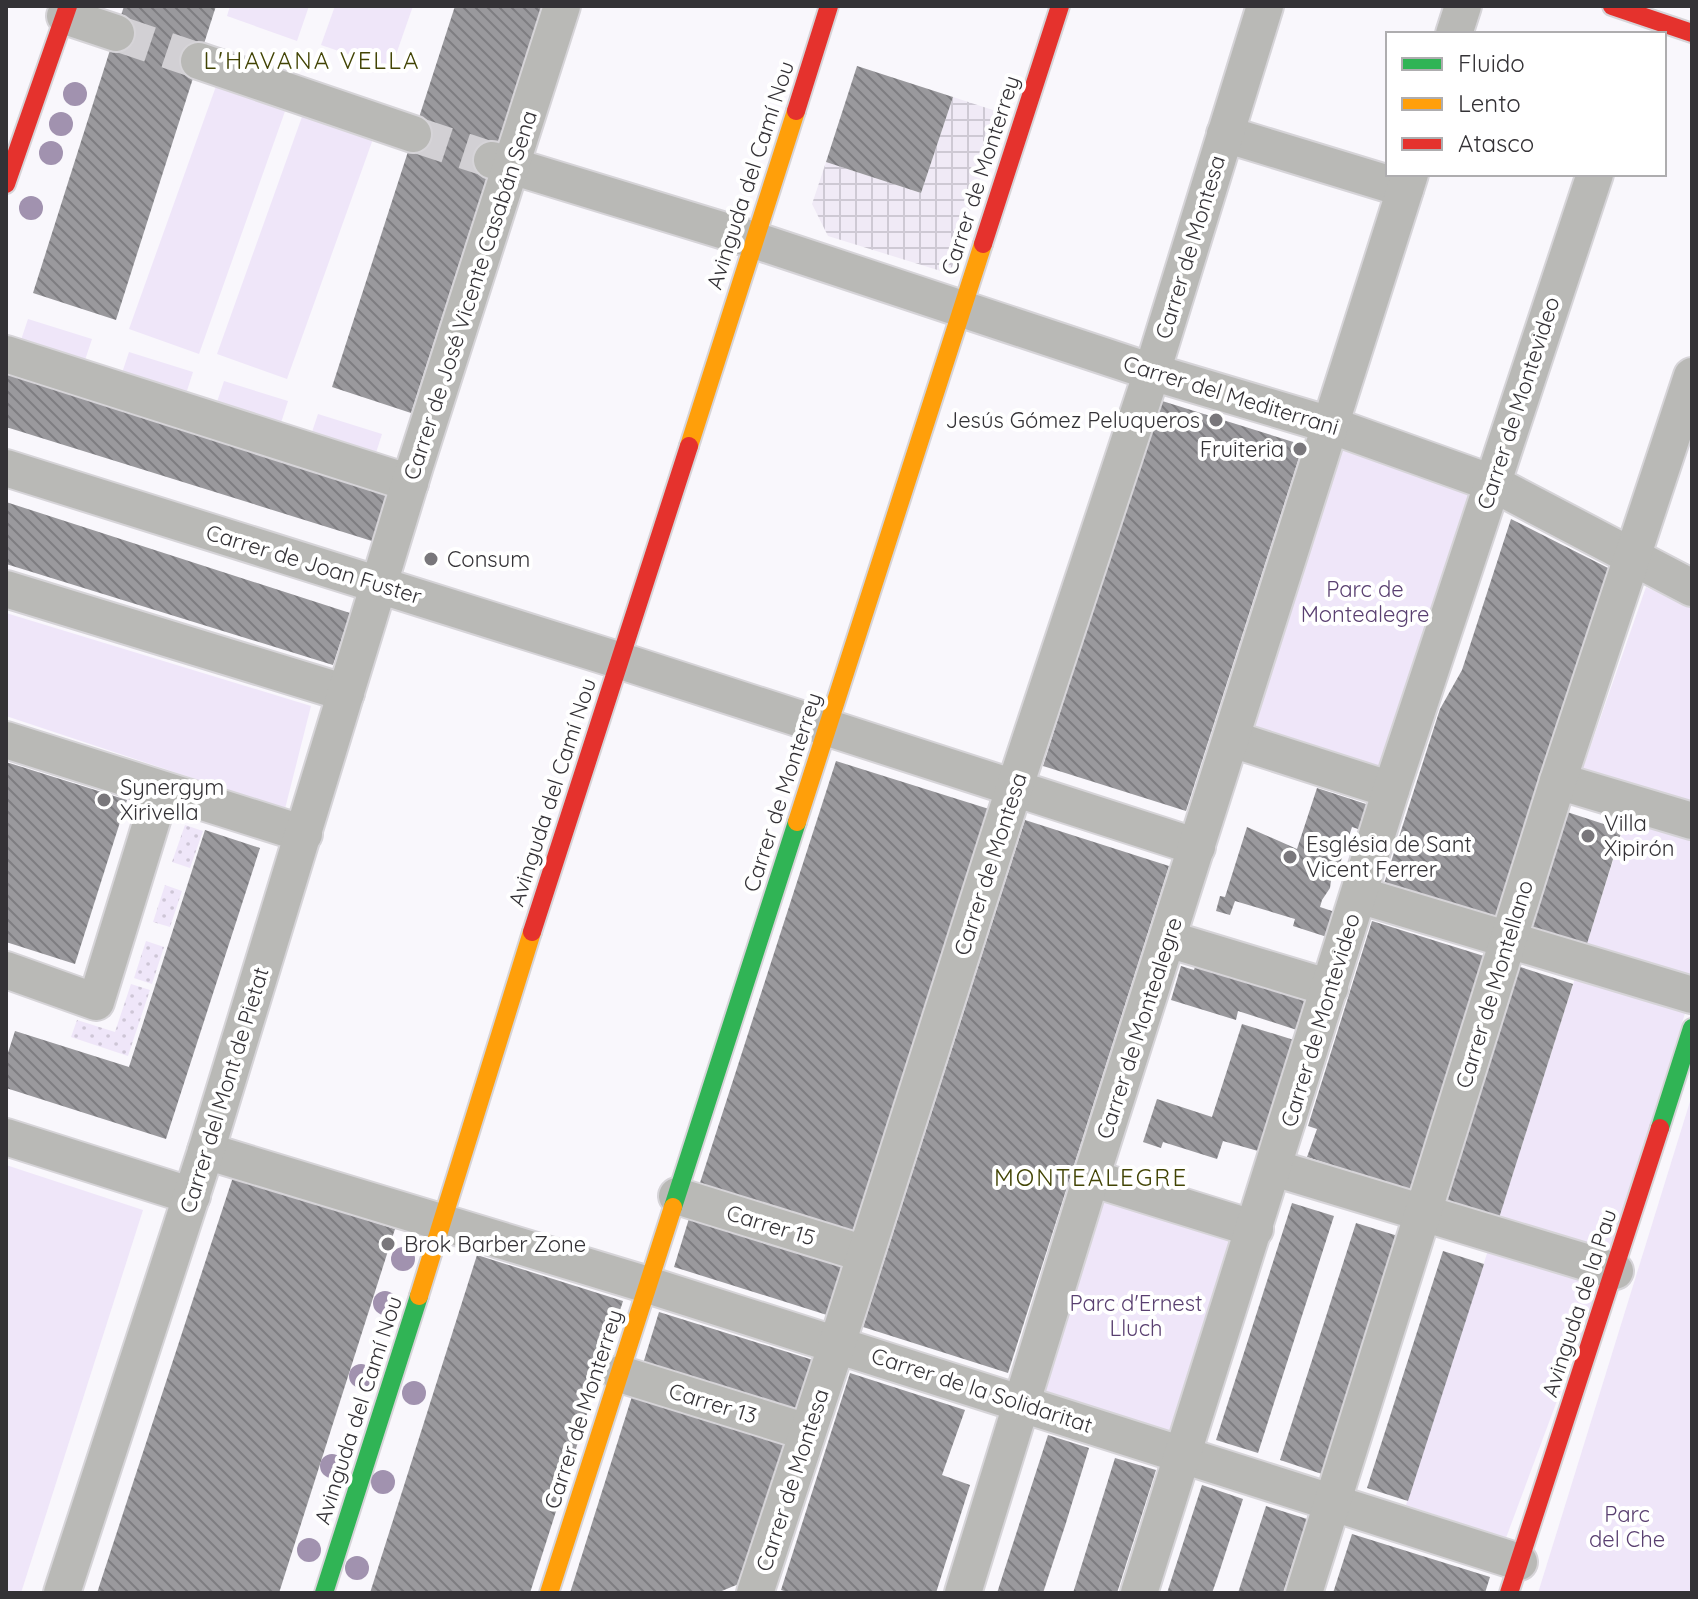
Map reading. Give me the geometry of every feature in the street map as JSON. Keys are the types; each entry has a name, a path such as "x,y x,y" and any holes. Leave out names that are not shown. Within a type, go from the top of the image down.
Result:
{"street":[{"name":"Carrer de José Vicente Casabán Sena","path":"380,585 501,164 562,6"},
{"name":"Avinguda del Camí Nou","path":"324,1593 534,925 829,6"},
{"name":"Carrer de Monterrey","path":"549,1593 1060,6"},
{"name":"Carrer de Montesa","path":"755,1593 1152,372 1265,6"},
{"path":"1455,32 1463,6"},
{"path":"1612,6 1644,26 1692,33"},
{"path":"6,184 67,11 116,33"},
{"path":"199,61 413,134"},
{"name":"Carrer de Montesa","path":"1225,134 1407,182"},
{"name":"Carrer del Mediterrani","path":"501,164 754,240 1152,372 1330,425 1492,483 1692,588"},
{"name":"Carrer de Montevideo","path":"1139,1593 1391,790 1594,176"},
{"name":"Carrer de Montealegre","path":"963,1593 1091,1178 1407,182"},
{"path":"6,354 410,483"},
{"name":"Carrer de Montellano","path":"1304,1593 1558,781 1692,376"},
{"name":"Carrer de Joan Fuster","path":"6,468 621,661 1197,847"},
{"name":"Carrer del Mont de Pietat","path":"62,1593 192,1196 380,585"},
{"path":"6,589 346,693"},
{"path":"1232,739 1391,790"},
{"path":"6,740 304,834"},
{"path":"1558,781 1692,821"},
{"path":"6,970 96,1002 161,791"},
{"path":"1359,895 1692,995"},
{"path":"1168,939 1330,988"},
{"name":"Avinguda de la Pau","path":"1514,1578 1692,1028"},
{"path":"6,1137 192,1196"},
{"name":"Carrer de la Solidaritat","path":"206,1151 648,1285 1184,1454 1332,1503 1514,1578"},
{"path":"1274,1168 1615,1271"},
{"path":"1091,1178 1255,1229"},
{"name":"Carrer 15","path":"677,1196 865,1254"},
{"name":"Carrer 13","path":"620,1374 807,1432"}],"shaded area":[{"path":"953,97 1002,113 952,267 944,272 828,236 812,204 826,162 921,193"}],"green space":[{"path":"230,6 309,6 297,41 227,16"},
{"path":"335,6 413,6 391,69 321,45"},
{"path":"220,75 289,100 199,354 129,329"},
{"path":"308,100 378,125 287,379 217,354"},
{"path":"28,319 92,339 84,363 20,343"},
{"path":"129,352 193,372 185,397 121,376"},
{"path":"224,381 288,401 280,426 216,405"},
{"path":"318,414 382,434 374,459 310,438"},
{"name":"Parc de Montealegre","path":"1340,448 1476,492 1383,779 1246,735"},
{"path":"1646,587 1692,608 1692,815 1582,771"},
{"path":"6,613 311,706 285,809 6,716"},
{"path":"1626,819 1692,839 1692,988 1586,947"},
{"path":"185,825 203,831 190,868 172,862"},
{"path":"165,885 182,891 170,927 153,922"},
{"path":"146,941 164,947 152,984 134,978"},
{"path":"1577,972 1687,1007 1607,1262 1496,1227"},
{"path":"131,984 150,990 128,1056 71,1037 77,1020 115,1032"},
{"name":"Parc del Che","path":"1692,1095 1692,1593 1538,1593"},
{"path":"6,1165 143,1210 21,1593 6,1593"},
{"name":"Parc d'Ernest Lluch","path":"1099,1199 1234,1240 1174,1433 1039,1391"},
{"path":"1491,1241 1603,1277 1506,1538 1406,1505"}],"building":[{"path":"124,6 216,6 116,320 33,293"},
{"path":"455,6 542,6 411,413 332,387"},
{"path":"857,66 953,97 921,193 826,162"},
{"path":"6,365 389,488 372,541 6,427"},
{"path":"1159,400 1303,445 1186,811 1043,766"},
{"path":"6,502 350,613 333,665 6,564"},
{"path":"1511,519 1612,570 1499,920 1384,884 1440,709 1462,670"},
{"path":"836,761 989,809 851,1237 698,1189"},
{"path":"6,762 127,800 75,964 6,942"},
{"name":"Església de Sant Vicent Ferrer","path":"1317,788 1369,805 1361,830 1352,827 1339,867 1333,865 1330,888 1320,907 1335,912 1327,937 1293,926 1295,919 1235,901 1230,915 1216,911 1220,896 1225,897 1247,827 1297,849"},
{"path":"1564,811 1622,830 1586,947 1526,929"},
{"path":"1025,820 1169,866 1008,1373 863,1327"},
{"path":"205,830 260,848 166,1139 6,1088 6,1059 15,1031 129,1067"},
{"path":"1372,921 1487,957 1412,1191 1307,1157 1317,1129 1308,1126"},
{"path":"1197,960 1308,996 1297,1030 1238,1011 1236,1020 1171,1000 1181,966 1194,970"},
{"path":"1514,965 1573,984 1499,1218 1439,1200"},
{"path":"1242,1024 1294,1040 1258,1151 1223,1141 1217,1159 1163,1142 1161,1148 1143,1142 1157,1099 1212,1117"},
{"path":"233,1177 395,1229 279,1593 97,1593"},
{"path":"1292,1203 1334,1216 1258,1453 1216,1440"},
{"path":"691,1212 844,1260 827,1315 674,1267"},
{"path":"1356,1223 1398,1236 1322,1474 1280,1460"},
{"path":"1443,1251 1484,1264 1408,1501 1367,1488"},
{"path":"477,1255 623,1301 530,1593 370,1593"},
{"path":"659,1312 813,1360 795,1415 642,1367"},
{"path":"850,1373 965,1410 942,1475 970,1485 936,1593 790,1593 781,1590"},
{"path":"634,1390 787,1439 741,1583 717,1593 570,1593"},
{"path":"1048,1435 1089,1448 1065,1526 1043,1593 997,1593"},
{"path":"1115,1458 1156,1470 1117,1593 1073,1593"},
{"path":"1202,1485 1243,1499 1212,1593 1167,1593"},
{"path":"1266,1506 1307,1519 1283,1593 1238,1593"},
{"path":"1352,1534 1490,1577 1485,1593 1333,1593"}],"tunnel":[{"path":"116,33 199,61"},
{"path":"413,134 492,160"}],"traffic: fast":[{"path":"673,1207 797,822"},
{"path":"1660,1128 1692,1028"},
{"path":"324,1593 419,1296"}],"traffic: slow":[{"path":"689,446 796,111"},
{"path":"797,822 983,244"},
{"path":"419,1296 532,932"},
{"path":"549,1593 673,1207"}],"traffic: jam":[{"path":"6,184 68,6"},
{"path":"796,111 829,6"},
{"path":"983,244 1060,6"},
{"path":"1612,6 1692,33"},
{"path":"532,932 689,446"},
{"path":"1509,1593 1660,1128"}],"place":[{"name":"Jesús Gómez Peluqueros","path":"1216,420"},
{"name":"Fruiteria","path":"1300,449"},
{"name":"Consum","path":"431,559"},
{"name":"Synergym Xirivella","path":"104,800"},
{"name":"Villa Xipirón","path":"1588,836"},
{"name":"Església de Sant Vicent Ferrer","path":"1290,857"},
{"name":"Brok Barber Zone","path":"388,1244"}],"district":[{"name":"L'HAVANA VELLA","path":"312,61"},
{"name":"MONTEALEGRE","path":"1091,1178"}]}
